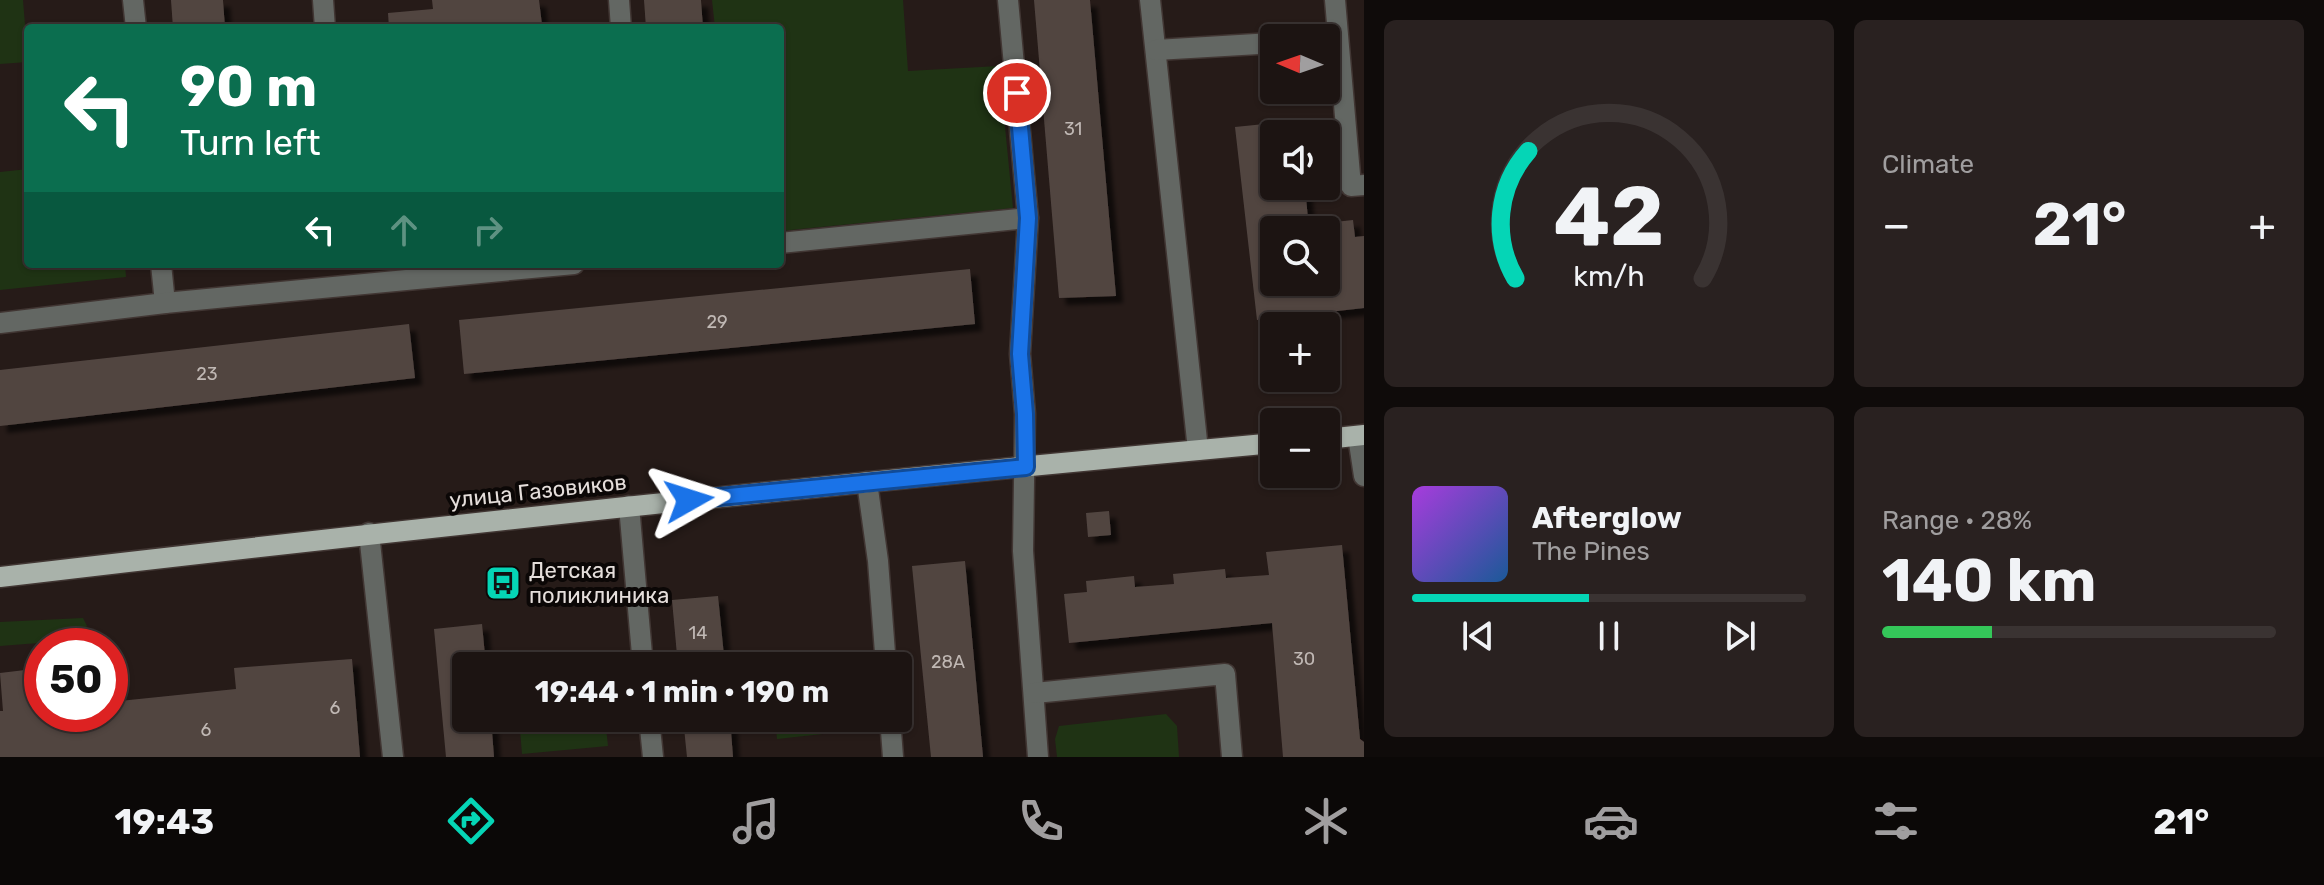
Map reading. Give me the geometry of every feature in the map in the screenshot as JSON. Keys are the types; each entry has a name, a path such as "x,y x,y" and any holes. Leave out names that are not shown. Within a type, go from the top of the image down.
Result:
{"main road":[{"path":"1340,438 1361,436"},
{"name":"улица Газовиков","path":"0,577 369,533 1260,444"}],"street":[{"path":"133,0 136,24"},
{"path":"323,0 325,24"},
{"path":"619,0 621,24"},
{"path":"1008,0 1028,218 1020,354 1026,467 1023,551 1038,757"},
{"path":"1150,0 1198,450"},
{"path":"1333,24 1335,0"},
{"path":"1156,50 1260,44"},
{"path":"1340,101 1351,186 1364,185"},
{"path":"784,243 1028,218"},
{"path":"161,268 165,303"},
{"path":"0,323 165,303 532,268"},
{"path":"1361,436 1364,476"},
{"path":"867,482 878,561 885,652"},
{"path":"629,506 642,652"},
{"path":"369,533 393,757"},
{"path":"1035,693 1225,674 1232,757"},
{"path":"650,732 653,757"},
{"path":"891,732 893,757"}],"green space":[{"path":"0,0 23,0 24,62 0,64"},
{"path":"712,0 903,0 908,71 999,66 1013,208 784,231 784,24 715,24"},
{"path":"24,169 24,268 125,268 126,277 0,290 0,172"},
{"path":"83,618 87,626 24,628 24,644 0,646 0,622"},
{"path":"1166,714 1177,726 1179,757 1057,757 1055,739 1059,726"},
{"path":"520,732 606,732 608,746 522,754"},
{"path":"776,732 841,732 777,739"}],"building":[{"path":"171,0 223,0 225,24 173,24"},
{"path":"432,0 539,0 542,24 389,24 388,13 433,9"},
{"path":"644,0 701,0 703,24 646,24"},
{"path":"1034,0 1090,0 1116,296 1059,298"},
{"path":"1260,124 1260,200 1306,200 1308,216 1260,216 1260,296 1340,296 1340,221 1353,220 1355,237 1364,236 1364,308 1328,312 1260,312 1260,320 1257,320 1235,127"},
{"path":"970,269 975,324 464,374 459,320"},
{"path":"409,324 415,378 0,426 0,370"},
{"path":"1109,511 1111,535 1088,537 1086,513"},
{"path":"1342,545 1364,757 1283,757 1272,623 1069,643 1064,594 1087,592 1086,581 1134,576 1135,587 1174,584 1173,574 1225,569 1226,578 1269,575 1266,552"},
{"path":"965,561 983,757 931,757 912,566"},
{"path":"718,596 724,652 677,652 672,600"},
{"path":"482,624 485,652 452,652 452,732 492,732 494,757 446,757 434,629"},
{"path":"352,659 360,757 0,757 0,711 3,711 0,673 24,670 24,732 128,732 128,700 236,689 234,668"},
{"path":"684,732 731,732 733,757 687,757"}],"place":[{"name":"Детская поликлиника","path":"503,583"}],"route":[{"path":"689,500 1026,467 1020,354 1028,218 1017,93"}]}
